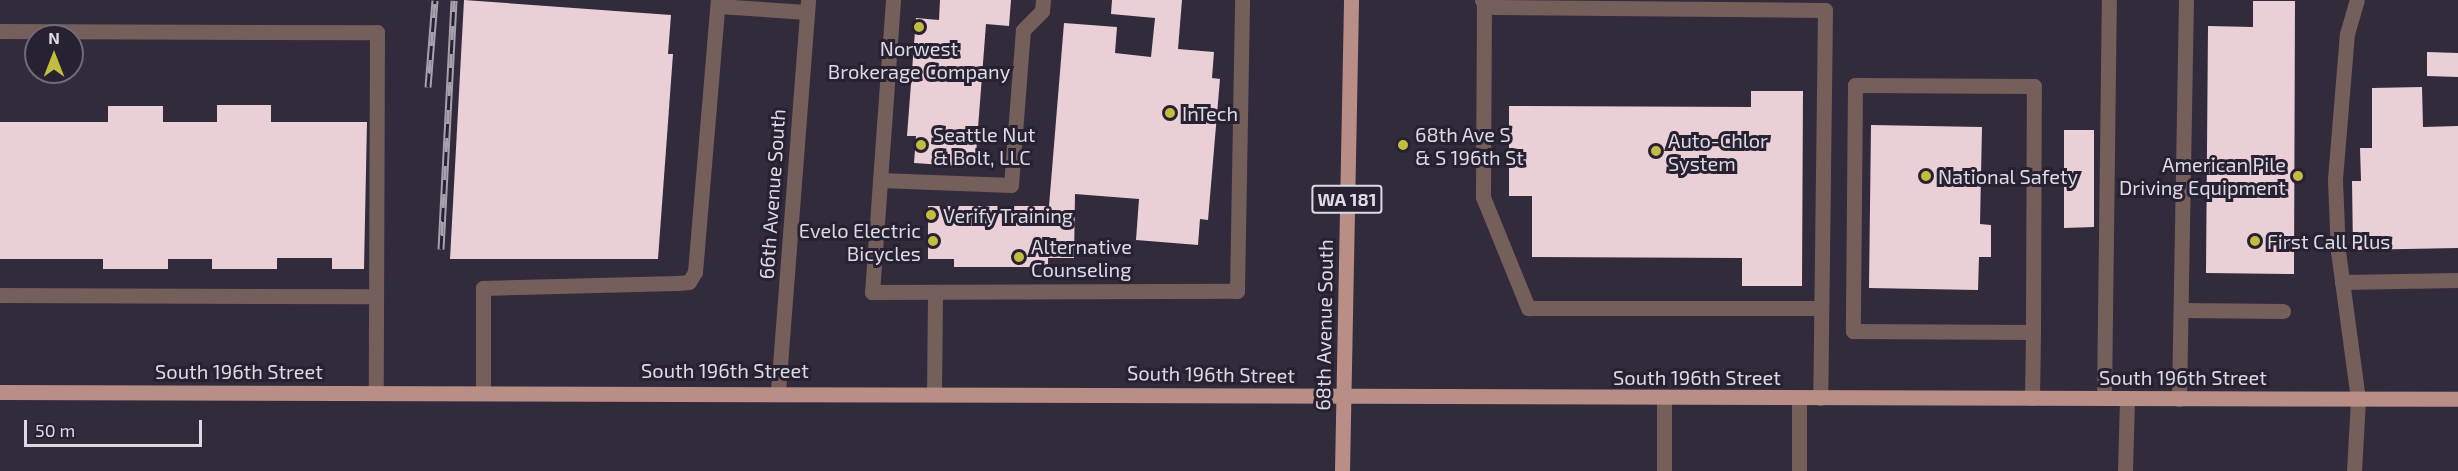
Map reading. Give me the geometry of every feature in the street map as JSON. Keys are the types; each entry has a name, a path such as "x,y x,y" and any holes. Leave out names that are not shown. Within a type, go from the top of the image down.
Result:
{"main road":[{"name":"68th Avenue South","path":"1342,471 1351,0"},
{"name":"South 196th Street","path":"0,392 778,391 1344,397 2458,399"}],"street":[{"path":"893,0 872,292 1236,291 1242,0"},
{"path":"880,180 1011,184 1023,30 1041,11 1043,0"},
{"path":"1483,0 1495,7 1825,10 1820,398"},
{"path":"1483,0 1483,197 1528,308 1821,308"},
{"path":"2104,398 2109,0"},
{"path":"2179,399 2186,0"},
{"path":"2354,471 2358,399 2342,282 2335,178 2347,34 2357,0"},
{"path":"483,391 483,288 689,282 695,272 718,3 808,6"},
{"name":"66th Avenue South","path":"778,391 808,6"},
{"path":"0,31 377,32 376,392"},
{"path":"2032,398 2033,332 2034,86 1855,85 1853,331 2033,332"},
{"path":"2342,282 2458,280"},
{"path":"934,392 935,292"},
{"path":"0,296 376,296"},
{"path":"2182,310 2283,311"},
{"path":"1664,398 1664,471"},
{"path":"1799,398 1799,471"},
{"path":"2125,471 2127,398"}],"building":[{"path":"464,0 671,15 668,54 673,54 658,259 450,259"},
{"path":"940,0 1011,0 1009,26 986,24 975,167 914,163 916,136 907,136 916,18 939,20"},
{"path":"1112,0 1182,0 1178,49 1214,52 1212,78 1220,79 1208,220 1200,219 1198,245 1136,240 1139,199 1075,194 1074,258 1048,258 1048,267 954,267 954,259 928,259 928,206 1049,206 1064,23 1117,27 1115,53 1151,57 1155,18 1111,14"},
{"path":"2253,1 2295,1 2294,274 2206,273 2208,26 2253,27"},
{"path":"2427,52 2458,53 2458,77 2427,76"},
{"path":"2422,87 2423,127 2458,126 2458,248 2353,250 2352,181 2361,181 2360,148 2372,148 2372,88"},
{"name":"Auto-Chlor System","path":"1751,91 1803,91 1802,286 1742,286 1742,258 1532,257 1532,196 1509,196 1509,106 1751,107"},
{"path":"217,105 271,105 271,122 367,122 364,269 332,269 332,258 277,258 277,269 212,269 212,259 168,259 168,269 103,269 103,259 0,259 0,122 108,122 108,106 163,106 163,122 217,122"},
{"name":"National Safety","path":"1871,125 1982,127 1980,224 1991,225 1991,257 1979,257 1978,290 1869,288"},
{"path":"2064,130 2094,130 2094,227 2064,228"}],"railway":[{"path":"428,87 435,0"},
{"path":"441,249 454,0"}],"place":[{"name":"Norwest Brokerage Company","path":"919,27"},
{"name":"InTech","path":"1170,113"},
{"name":"Seattle Nut & Bolt, LLC","path":"921,145"},
{"name":"68th Ave S & S 196th St","path":"1403,145"},
{"name":"Auto-Chlor System","path":"1656,151"},
{"name":"National Safety","path":"1926,176"},
{"name":"American Pile Driving Equipment","path":"2298,176"},
{"name":"Verify Training","path":"931,215"},
{"name":"Evelo Electric Bicycles","path":"933,241"},
{"name":"First Call Plus","path":"2255,241"},
{"name":"Alternative Counseling","path":"1019,257"}]}
